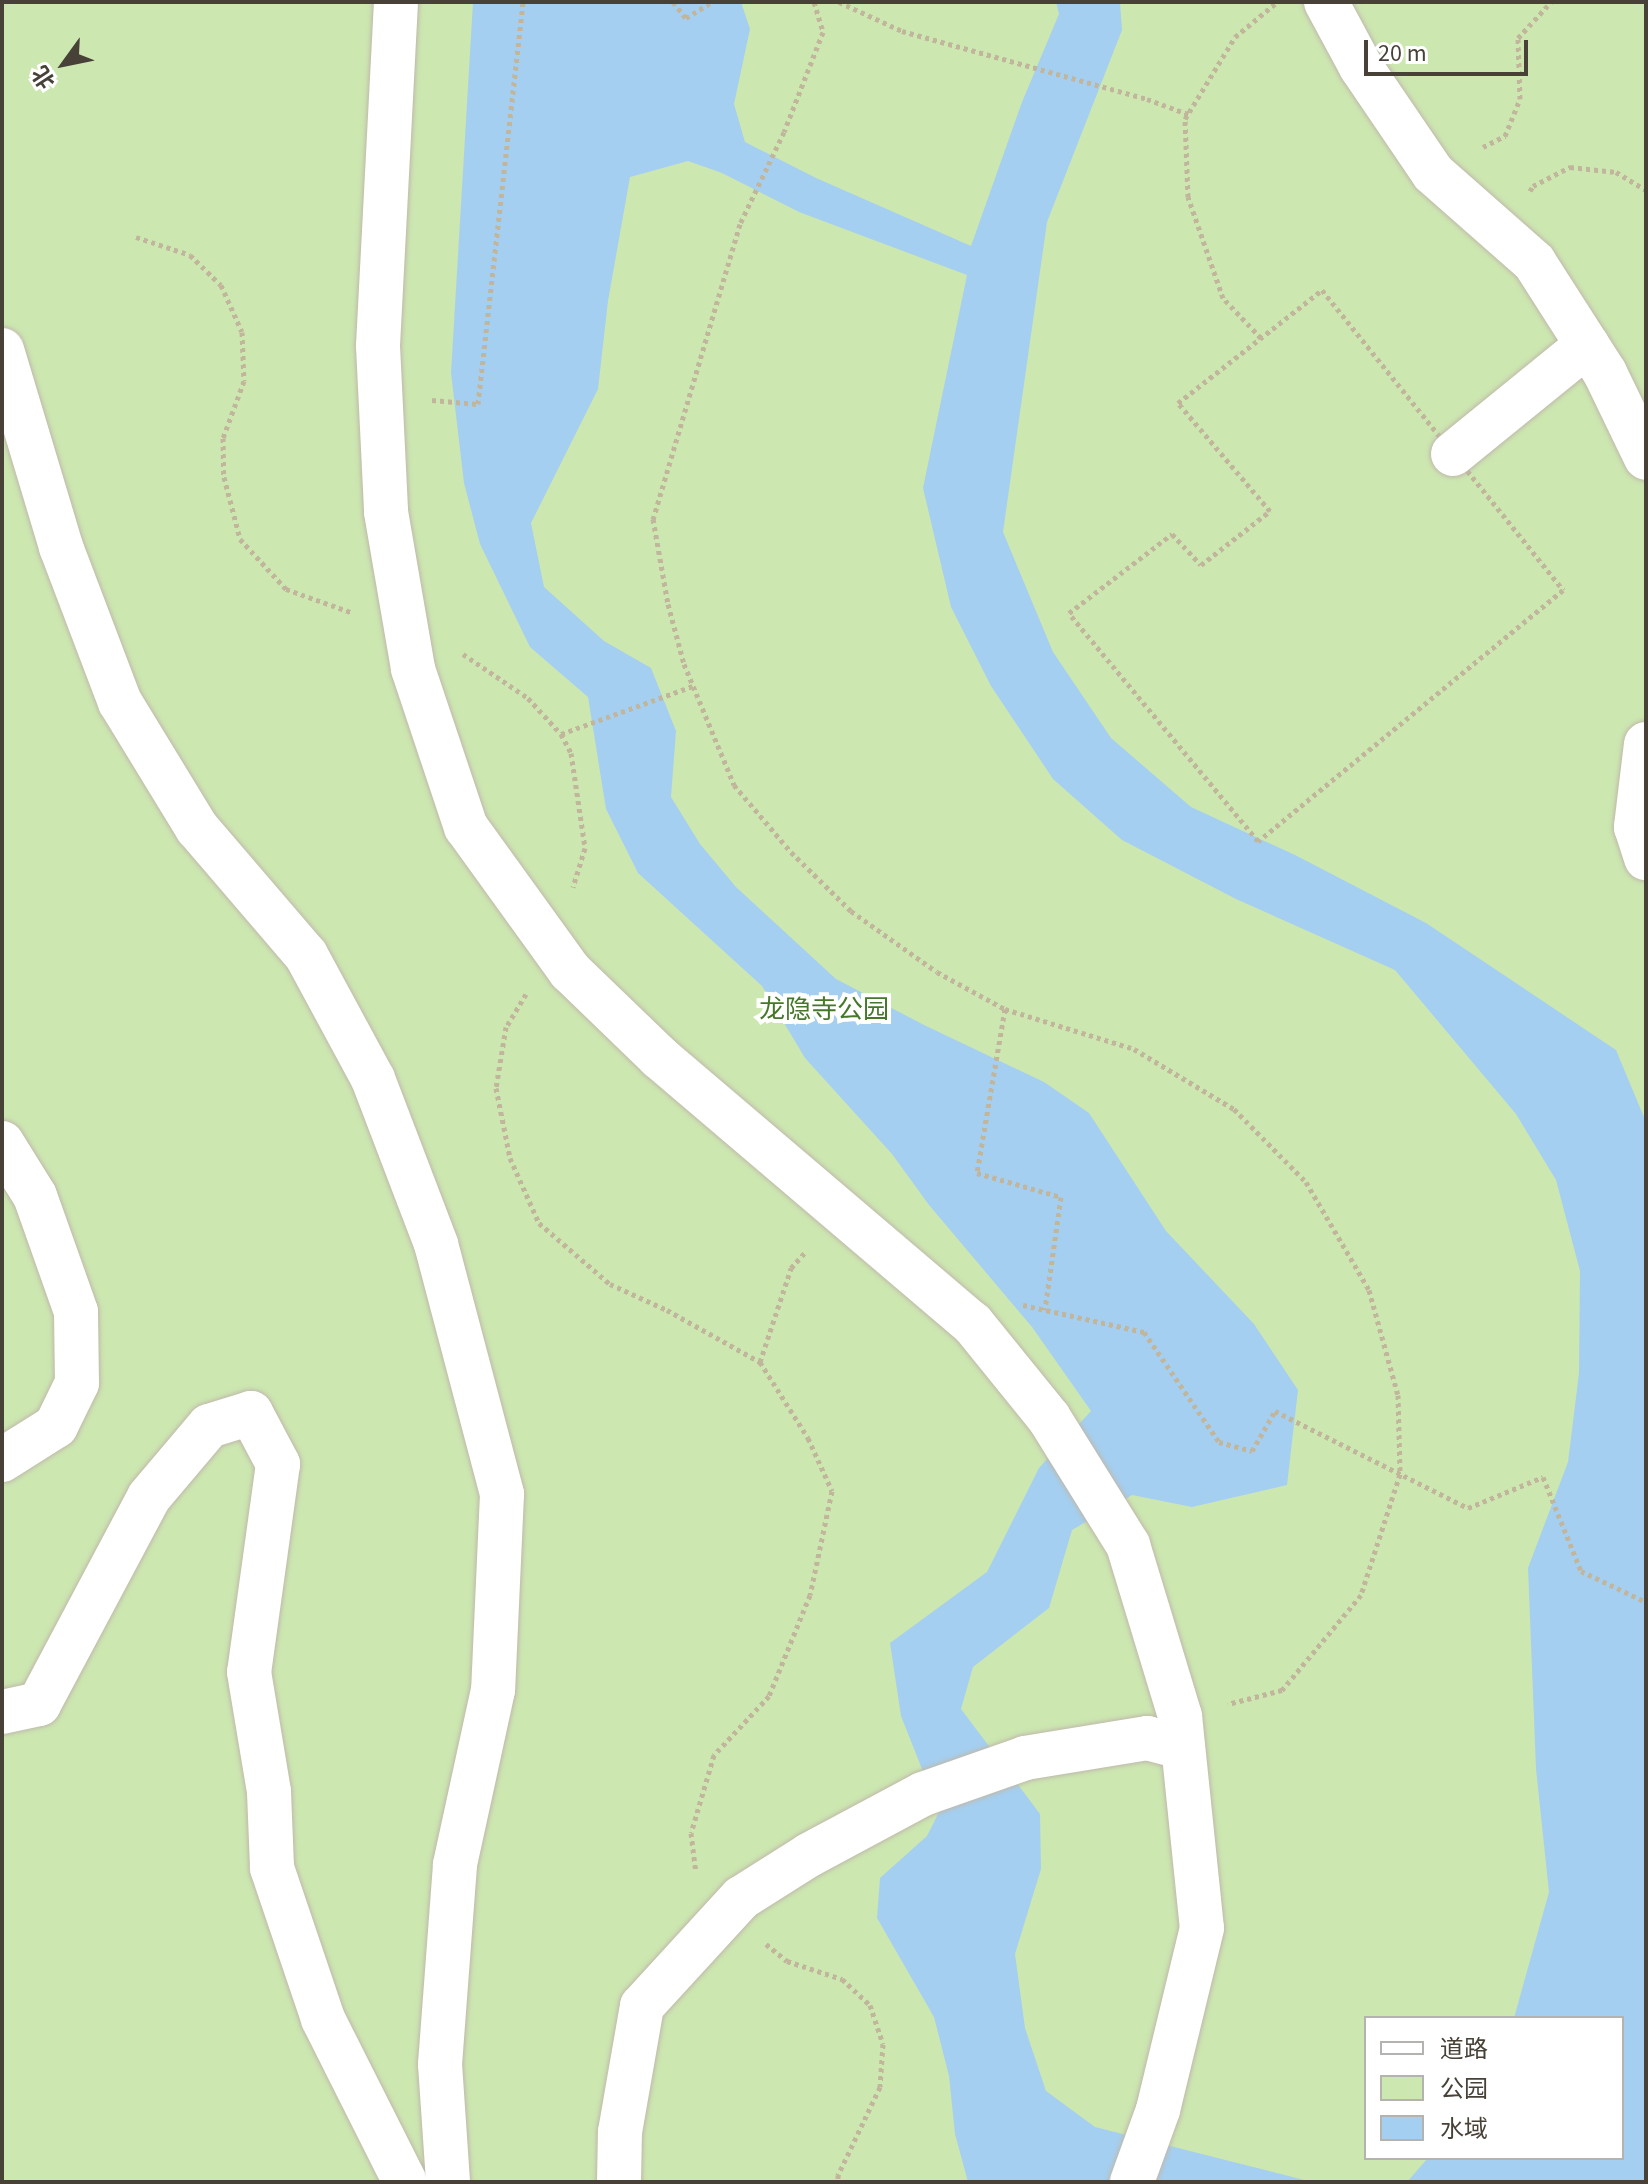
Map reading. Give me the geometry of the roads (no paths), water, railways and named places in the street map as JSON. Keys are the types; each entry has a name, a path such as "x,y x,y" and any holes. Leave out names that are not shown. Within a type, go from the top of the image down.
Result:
{"street":[{"path":"396,2 378,346 386,512 413,669 466,827 570,971 659,1057 972,1323 1049,1418 1128,1545 1181,1732 1202,1928 1158,2110 1132,2182"},
{"path":"1326,2 1361,67 1433,173 1534,262 1605,373 1646,458"},
{"path":"1453,454 1587,345"},
{"path":"2,350 61,547 120,702 197,828 306,955 373,1079 436,1244 502,1494 493,1690 455,1865 440,2064 448,2182"},
{"path":"1646,744 1636,827 1646,858"},
{"path":"2,1143 35,1196 76,1312 77,1383 56,1426 2,1460"},
{"path":"2,1712 39,1704 149,1497 209,1426 251,1413 278,1464 249,1672 269,1792 272,1868 323,2019 405,2182"},
{"path":"619,2182 620,2132 642,2006 741,1898 809,1855 923,1794 1025,1758 1181,1732"}],"water":[{"path":"473,2 741,2 750,29 734,104 745,142 816,178 971,246 1022,102 1059,14 1056,2 1120,2 1122,30 1047,222 1003,532 1053,652 1111,738 1191,807 1295,855 1426,923 1616,1050 1646,1122 1646,2182 1407,2182 1426,2160 1624,2160 1624,2016 1515,2016 1549,1892 1536,1769 1528,1568 1568,1462 1579,1373 1580,1271 1556,1180 1516,1114 1395,970 1236,899 1122,840 1053,779 991,686 951,607 923,488 967,275 799,212 722,173 688,161 630,177 608,301 598,389 531,523 544,587 604,641 651,668 676,731 671,797 700,844 736,887 836,979 1044,1082 1089,1113 1166,1231 1254,1324 1298,1390 1287,1485 1192,1507 1132,1495 1072,1530 1049,1608 973,1667 961,1709 1040,1814 1041,1869 1015,1954 1025,2028 1046,2091 1095,2127 1312,2182 968,2182 955,2134 949,2076 934,2017 877,1918 880,1878 927,1836 939,1812 901,1716 890,1643 987,1572 1039,1468 1091,1411 1032,1327 929,1205 892,1154 805,1058 762,986 638,873 606,809 588,697 530,647 480,544 464,483 451,373"}],"park label":[{"name":"龙隐寺公园","path":"824,1010"}]}
